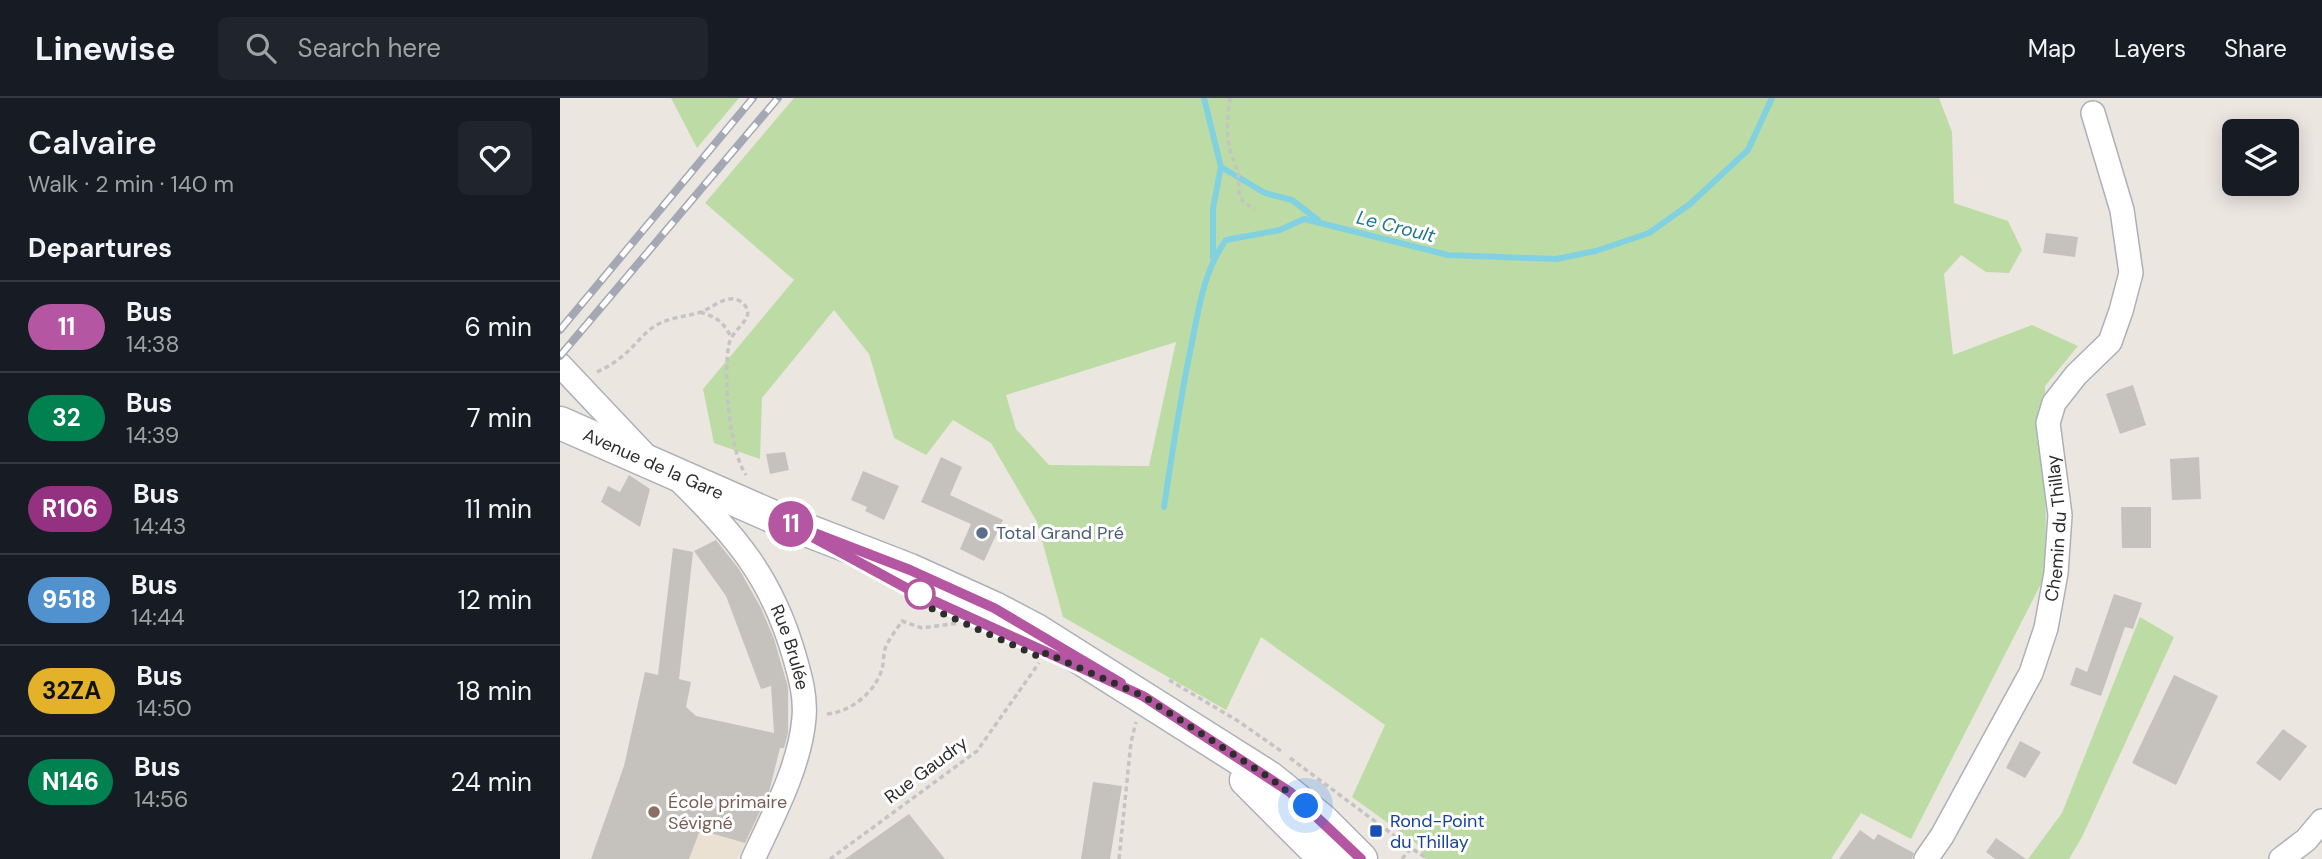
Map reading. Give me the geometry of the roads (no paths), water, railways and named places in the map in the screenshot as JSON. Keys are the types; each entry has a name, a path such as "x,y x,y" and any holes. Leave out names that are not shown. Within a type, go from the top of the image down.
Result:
{"main road":[{"name":"Avenue de la Gare","path":"560,423 783,521 910,570 1150,685 1325,859"},
{"name":"Avenue de la Gare","path":"783,521 910,590 1046,653 1150,685"},
{"name":"Avenue de la Gare","path":"1194,730 1290,792 1361,859"}],"street":[{"name":"Chemin du Thillay","path":"1926,859 1942,836 2031,673 2046,628 2056,573 2060,515 2048,423 2054,403 2076,375 2110,342 2122,311 2131,273 2122,210 2093,113"},
{"name":"Rue Brulée","path":"560,365 658,465 722,522 752,560 774,597 803,687 803,724 786,787 752,859"},
{"path":"2281,859 2306,840 2322,821"}],"waterway":[{"path":"1204,98 1221,167 1265,193 1292,200 1316,220"},
{"name":"Le Croult","path":"1164,507 1200,305 1212,265 1226,240 1280,230 1304,219 1448,255 1556,259 1596,251 1649,233 1690,204 1748,150 1772,98"},
{"path":"1213,258 1213,208 1221,167"}],"railway":[{"path":"560,330 753,98"},
{"path":"560,356 778,98"}],"place":[{"name":"Total Grand Pré","path":"982,533"},
{"name":"École primaire Sévigné","path":"654,812"},
{"name":"Rond-Point du Thillay","path":"1376,831"}]}
